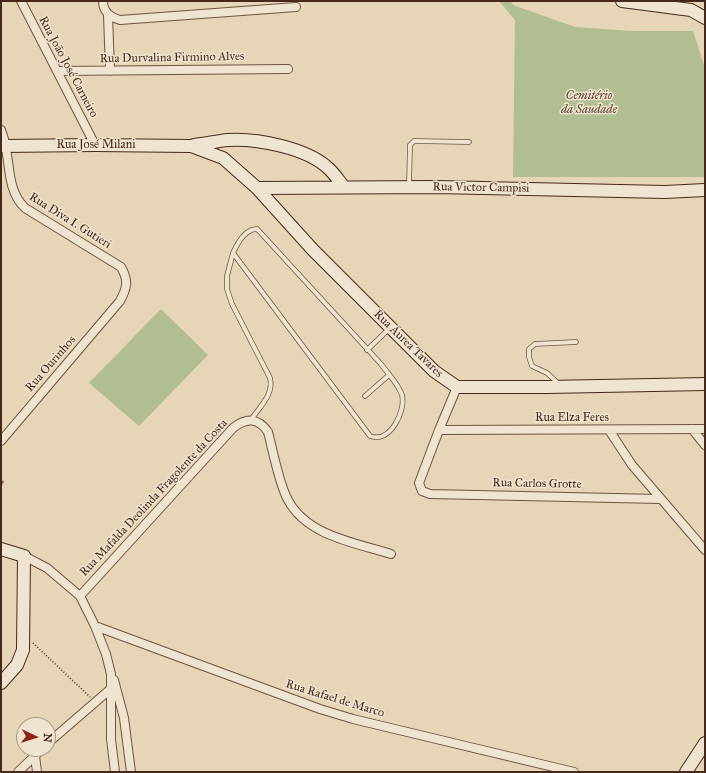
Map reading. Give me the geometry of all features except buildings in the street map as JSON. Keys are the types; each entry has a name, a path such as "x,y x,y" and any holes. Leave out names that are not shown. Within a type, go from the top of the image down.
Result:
{"street":[{"name":"Rua João José Carneiro","path":"21,1 95,145"},
{"path":"103,1 108,15 110,71"},
{"path":"622,1 691,10 704,15"},
{"path":"108,15 120,20 137,20 296,7"},
{"name":"Rua Durvalina Firmino Alves","path":"57,71 288,69"},
{"name":"Rua Diva I. Gutieri","path":"1,130 13,193 17,201 25,208 121,267 125,274 127,288 120,301"},
{"name":"Rua José Milani","path":"4,146 191,146 228,140 242,140 291,149 310,157 328,168 344,187"},
{"name":"Rua José Milani","path":"191,146 223,158 257,188"},
{"name":"Rua Victor Campisi","path":"257,188 409,187 665,192 705,190"},
{"name":"Rua Áurea Tavares","path":"257,188 313,250 390,328 434,371 457,387"},
{"name":"Rua Ourinhos","path":"1,441 120,301"},
{"path":"439,430 457,387 561,387 705,384"},
{"path":"251,420 264,427 268,432 287,499 304,519 322,532 392,554"},
{"name":"Rua Mafalda Deolinda Fragolente da Costa","path":"80,596 233,428 242,421 251,420"},
{"path":"692,429 705,445"},
{"name":"Rua Elza Feres","path":"439,430 705,429"},
{"name":"Rua Carlos Grotte","path":"439,430 419,483 422,491 430,494 660,500"},
{"path":"609,430 632,465 660,500 705,550"},
{"path":"1,549 24,556 47,568 80,596 95,626 106,654 124,718 131,772"},
{"path":"1,683 17,665 23,650 25,635 24,556"},
{"name":"Rua Rafael de Marco","path":"95,626 320,709 353,719 574,772"},
{"path":"56,736 114,686"},
{"path":"114,686 111,739 115,772"},
{"path":"686,772 705,743"},
{"path":"18,772 34,757"},
{"path":"35,757 37,772"}],"lane":[{"path":"409,187 410,145 414,141 469,142"},
{"path":"233,253 370,436 375,438 384,436 392,428 401,414 403,403 399,386 368,350 256,229 250,230 239,242 233,253 227,276 227,290 232,304 270,378 272,385 271,392 251,420"},
{"path":"368,350 390,328"},
{"path":"561,387 558,381 532,366 529,357 529,349 535,344 576,342"},
{"path":"365,396 389,375"}],"path":[{"path":"25,635 94,702"}],"green space":[{"name":"Cemitério da Saudade","path":"499,1 511,1 513,5 575,27 631,31 693,31 705,68 705,177 513,177 515,20"},
{"path":"161,309 208,355 139,426 89,383"}]}
